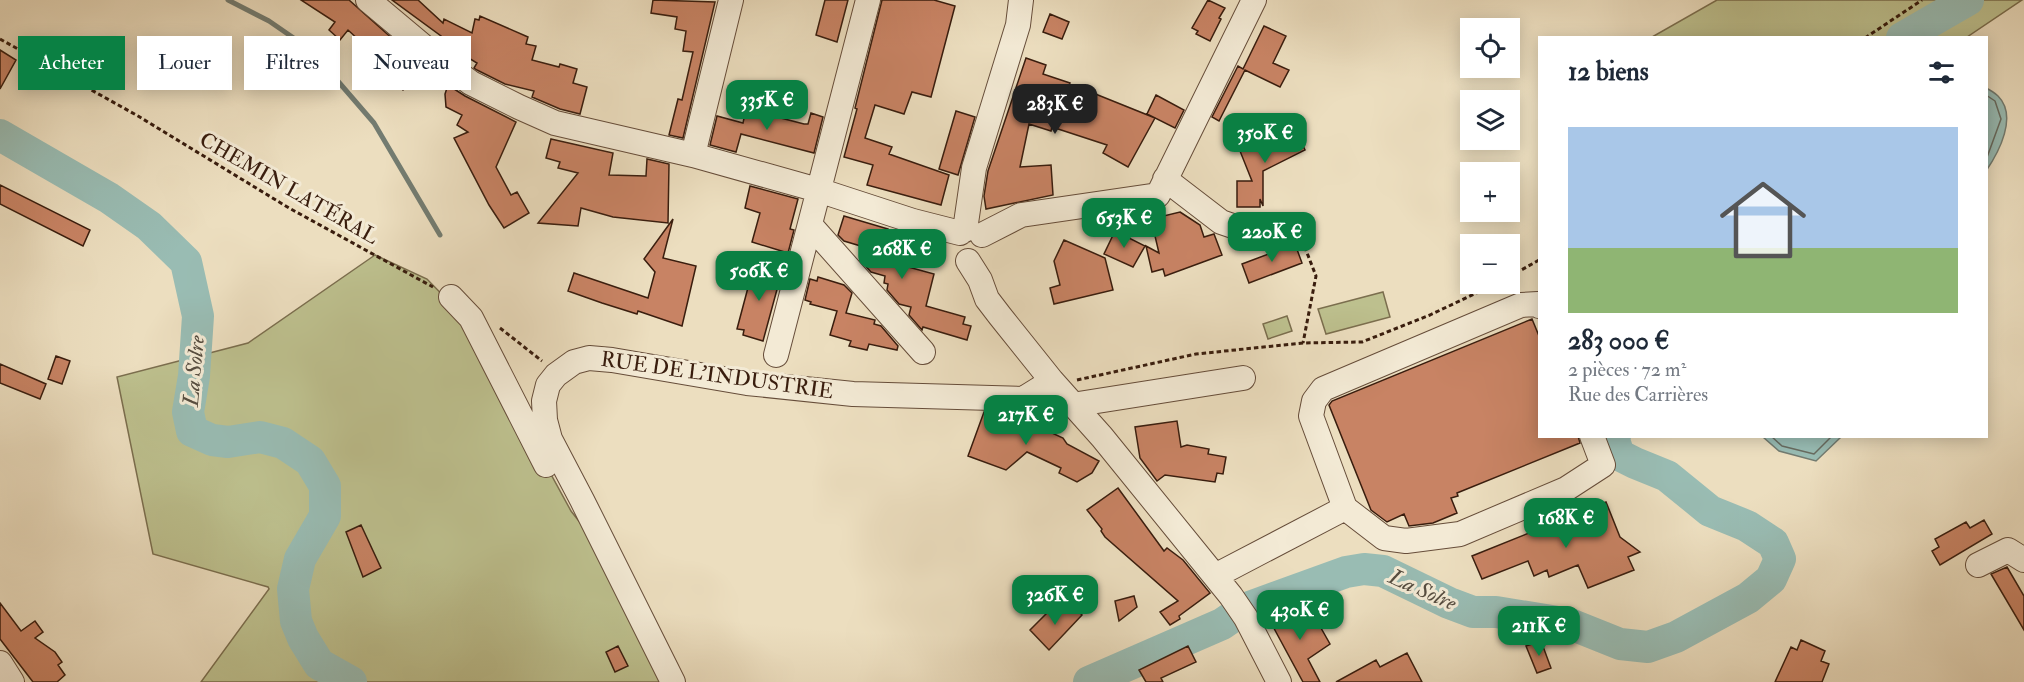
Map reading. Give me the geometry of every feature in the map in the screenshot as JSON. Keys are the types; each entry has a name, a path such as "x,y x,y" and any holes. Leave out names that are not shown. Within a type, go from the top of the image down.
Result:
{"street":[{"path":"368,0 471,83 555,123 693,155 818,190 972,243"},
{"path":"693,155 731,0"},
{"path":"776,355 868,0"},
{"path":"1021,0 1018,25 974,168 972,243 987,299 1052,381 1102,437 1215,576 1241,610 1280,682"},
{"path":"1162,187 1254,0"},
{"path":"972,243 1021,215 1162,187 1221,222 1259,235"},
{"path":"811,226 923,352"},
{"path":"451,297 471,318 557,485 568,501 582,500"},
{"path":"1538,304 1521,305 1323,389 1314,401 1311,416 1345,508 1384,538 1407,541 1460,534 1566,489 1603,465 1593,438"},
{"name":"RUE DE L'INDUSTRIE","path":"556,375 574,362 589,358 747,384 853,394 1023,399 1052,381"},
{"path":"556,375 548,385 544,401 545,420 550,439 673,682"},
{"path":"1072,405 1243,378"},
{"path":"1215,576 1345,508"},
{"path":"1978,565 2008,550 2024,560"},
{"path":"0,663 12,682"}],"path":[{"path":"1868,36 1923,0"},
{"name":"CHEMIN LATÉRAL","path":"0,39 138,116 289,208 451,297"},
{"path":"1259,235 1299,242 1304,245 1316,276 1303,344"},
{"path":"1520,271 1538,261"},
{"path":"1052,381 1104,375 1196,354 1303,344 1362,342 1430,315 1474,294"},
{"path":"500,328 556,375"}],"green space":[{"path":"1717,0 2022,0 1968,36 1654,36"},
{"path":"375,255 427,279 466,319 571,511 582,525 663,682 201,682 269,589 153,554 117,377 248,343"},
{"path":"1383,292 1390,317 1326,334 1318,309"},
{"path":"1287,316 1292,331 1268,339 1263,324"}],"water":[{"path":"1988,89 1997,95 2004,104 2006,113 2004,134 1988,168"},
{"path":"1764,438 1840,438 1816,461 1779,451"}],"building":[{"path":"301,0 349,0 389,36 355,36 348,30 340,40 340,36 336,36 329,30 335,22"},
{"path":"392,0 418,0 443,23 444,19 472,33 475,19 479,20 480,16 528,37 526,44 536,46 532,60 577,69 573,83 587,87 580,114 560,109 532,97 534,91 505,84 474,68 477,63 471,59 471,36 441,36"},
{"path":"653,0 715,2 683,138 669,135 678,99 682,100 693,52 683,51 686,31 675,29 677,17 651,13"},
{"path":"825,0 848,0 837,42 816,35"},
{"path":"882,0 934,0 955,6 931,97 912,92 904,114 875,105 865,138 892,147 889,154 949,175 941,205 867,185 873,165 844,157"},
{"path":"1208,0 1225,8 1210,41 1196,34 1198,31 1192,28"},
{"path":"1050,14 1069,22 1062,39 1043,32"},
{"path":"1264,26 1286,36 1273,63 1289,70 1280,87 1245,70 1219,121 1212,117 1238,66 1243,69"},
{"path":"0,50 16,60 0,89"},
{"path":"1026,58 1046,65 1043,74 1070,83 1061,106 1084,115 1093,93 1155,118 1128,167 1103,153 1107,145 1052,127 1051,131 1029,124 1020,167 1051,165 1053,195 986,209 984,196 988,171"},
{"path":"446,90 456,90 516,122 496,167 511,195 517,192 529,213 504,228 489,205 454,138 468,132 457,125 462,115 446,107"},
{"path":"1156,95 1184,110 1175,128 1147,114"},
{"path":"746,109 804,124 808,124 811,113 823,117 814,153 741,134 736,152 710,145 717,116 743,123"},
{"path":"956,111 975,117 958,175 939,169"},
{"path":"1294,126 1305,150 1263,171 1263,206 1260,199 1260,207 1237,207 1237,181 1252,181 1240,151"},
{"path":"551,139 613,153 609,175 646,176 647,159 669,164 668,223 613,217 581,208 578,226 538,223 578,173 558,168 560,162 546,158"},
{"path":"0,185 90,230 83,246 0,204"},
{"path":"750,186 798,199 790,229 794,230 788,253 752,242 760,213 745,208"},
{"path":"1180,212 1200,225 1204,237 1214,234 1222,255 1165,276 1163,269 1152,272 1146,246 1159,253 1151,219"},
{"path":"844,216 888,229 879,259 934,274 926,306 965,317 963,324 971,326 967,340 923,327 922,330 909,315 911,307 899,304 887,290 888,284 884,283 885,276 871,272 860,260 864,247 844,241 838,235"},
{"path":"673,219 663,258 696,266 682,326 568,291 574,273 648,298 655,272 644,259"},
{"path":"1115,231 1145,246 1133,267 1104,254"},
{"path":"1064,240 1105,258 1113,290 1054,304 1050,288 1060,285 1054,261"},
{"path":"1295,244 1302,263 1249,283 1242,264"},
{"path":"754,265 782,271 763,341 743,335 744,330 737,329"},
{"path":"818,277 844,285 852,293 846,313 875,320 874,324 881,326 898,346 897,350 869,344 867,350 849,346 851,341 830,335 837,311 810,304 811,302 805,300 810,279 817,281"},
{"path":"1532,319 1538,334 1538,438 1579,438 1580,443 1457,493 1458,496 1451,498 1457,513 1433,523 1409,526 1404,514 1387,522 1371,510 1329,405 1332,401"},
{"path":"56,356 70,361 62,384 48,379"},
{"path":"0,364 46,384 40,399 0,383"},
{"path":"984,412 1007,413 1026,421 1063,438 1067,444 1099,461 1092,473 1077,482 1059,473 1061,468 1027,452 1006,470 968,456"},
{"path":"1177,421 1181,447 1187,445 1209,449 1208,454 1226,457 1223,474 1217,473 1215,482 1165,475 1157,481 1140,458 1135,427"},
{"path":"1118,488 1164,551 1167,548 1183,560 1210,593 1170,625 1160,612 1178,601 1105,537 1102,529 1087,510"},
{"path":"1606,502 1620,537 1640,552 1628,557 1634,570 1588,588 1578,565 1549,577 1547,570 1534,576 1528,561 1482,579 1472,556"},
{"path":"1984,520 1992,534 1940,565 1932,551 1939,547 1935,539 1966,522 1970,528"},
{"path":"361,525 381,568 363,577 346,532"},
{"path":"2007,567 2024,596 2024,630 1991,574"},
{"path":"1134,596 1137,607 1119,621 1115,601"},
{"path":"0,603 21,631 35,621 43,632 35,638 55,652 62,662 58,665 65,675 57,682 33,682 0,639"},
{"path":"1298,605 1309,626 1317,621 1330,644 1308,659 1320,682 1303,682 1270,621"},
{"path":"1074,606 1082,615 1049,650 1030,630 1047,613"},
{"path":"1801,640 1825,651 1821,661 1829,664 1822,682 1775,682 1791,647 1797,650"},
{"path":"1541,641 1551,668 1537,673 1526,646"},
{"path":"618,646 628,666 615,672 606,652"},
{"path":"1188,646 1196,662 1161,678 1163,682 1146,682 1139,670"},
{"path":"1407,653 1422,682 1336,682 1376,660 1380,667"}],"waterway":[{"path":"228,0 269,21 311,50 374,123 440,235"},
{"name":"La Solre","path":"1905,36 1968,0"},
{"name":"La Solre","path":"0,135 109,198 149,226 186,262 198,316 194,376 188,412 192,431 212,440 228,442 260,437 283,443 310,461 325,486 325,516 300,559 293,589 296,621 303,638 319,664 351,682"},
{"name":"La Solre","path":"1089,682 1222,624 1244,609 1346,572 1364,569 1383,571 1473,612 1496,612 1570,624 1620,644 1648,647 1676,637 1748,598 1771,579 1780,559 1773,543 1747,526 1710,511 1667,476 1619,455 1614,438"}]}
